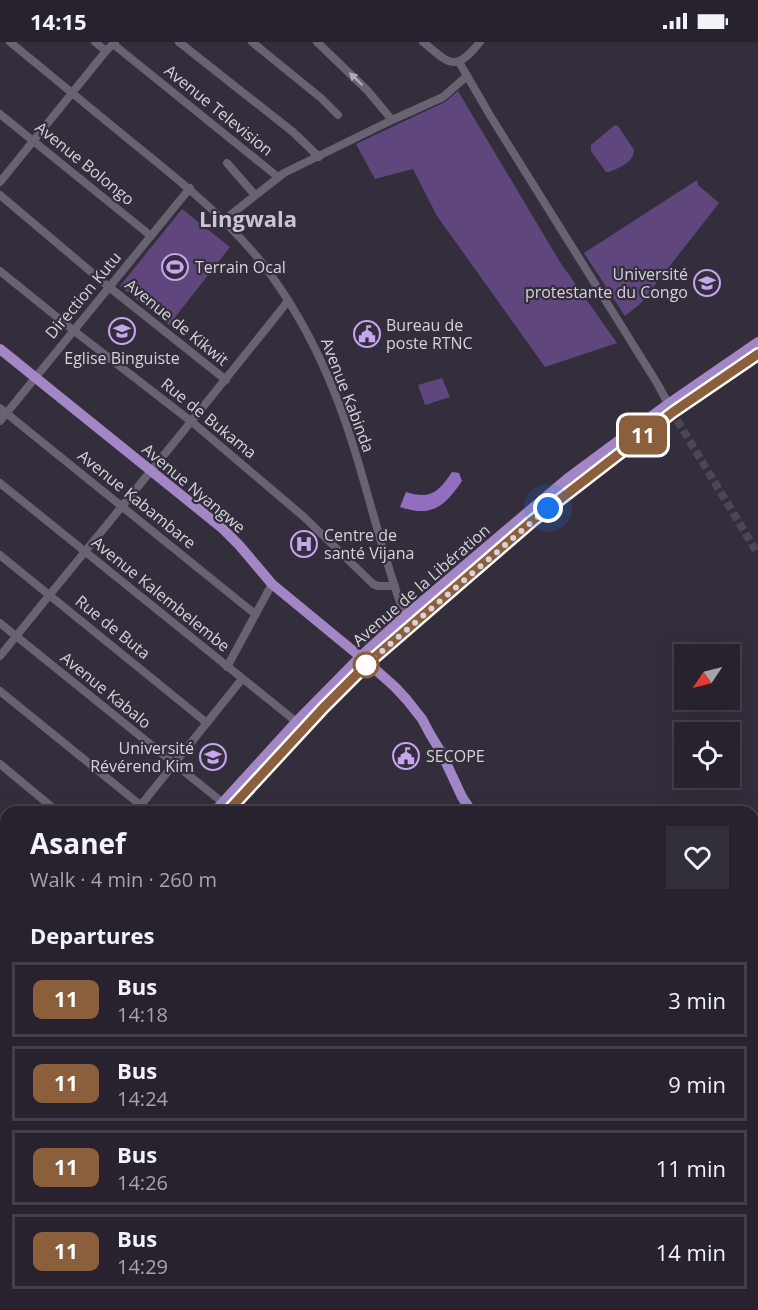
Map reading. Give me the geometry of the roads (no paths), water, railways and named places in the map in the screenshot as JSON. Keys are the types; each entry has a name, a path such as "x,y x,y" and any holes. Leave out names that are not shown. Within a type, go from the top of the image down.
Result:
{"main road":[{"name":"Avenue de la Libération","path":"226,806 405,616 568,478 758,342"},
{"name":"Avenue Nyangwe","path":"0,349 231,536 272,584 395,687 422,719 468,806"},
{"name":"Avenue de la Libération","path":"365,660 409,628 532,521 598,468 687,402 758,354"}],"street":[{"name":"Avenue Kabinda","path":"10,42 190,188 224,220 262,264 288,301 316,349 347,426 409,628"},
{"path":"95,42 106,51"},
{"path":"179,42 293,132 319,157"},
{"path":"252,42 321,98 338,115"},
{"path":"317,42 368,90 392,120"},
{"path":"423,42 447,61 453,62 459,62 468,56 480,42"},
{"path":"0,182 114,43"},
{"name":"Avenue Television","path":"114,43 278,177"},
{"path":"459,62 657,382 670,407"},
{"path":"224,220 278,177 443,97 467,76"},
{"name":"Avenue Bolongo","path":"0,114 151,236"},
{"path":"227,163 255,195"},
{"name":"Direction Kutu","path":"2,414 110,287 190,188"},
{"name":"Avenue de Kikwit","path":"0,195 226,380"},
{"name":"Rue de Bukama","path":"0,271 192,422 304,517 373,584 395,586"},
{"path":"0,656 288,301"},
{"name":"Avenue Kabambare","path":"2,414 255,614"},
{"name":"Avenue Kalembelembe","path":"0,483 300,725"},
{"name":"Rue de Buta","path":"0,555 207,723"},
{"path":"227,666 272,584"},
{"name":"Avenue Kabalo","path":"0,623 224,806"},
{"path":"0,691 141,805 242,679"},
{"path":"0,764 51,806"}],"tunnel":[{"path":"671,410 758,554"}],"place":[{"name":"Terrain Ocal","path":"175,267"},
{"name":"Université protestante du Congo","path":"707,283"},
{"name":"Eglise Binguiste","path":"122,331"},
{"name":"Bureau de poste RTNC","path":"367,334"},
{"name":"Centre de santé Vijana","path":"304,544"},
{"name":"SECOPE","path":"406,756"},
{"name":"Université Révérend Kim","path":"213,757"}],"district":[{"name":"Lingwala","path":"248,219"}]}
